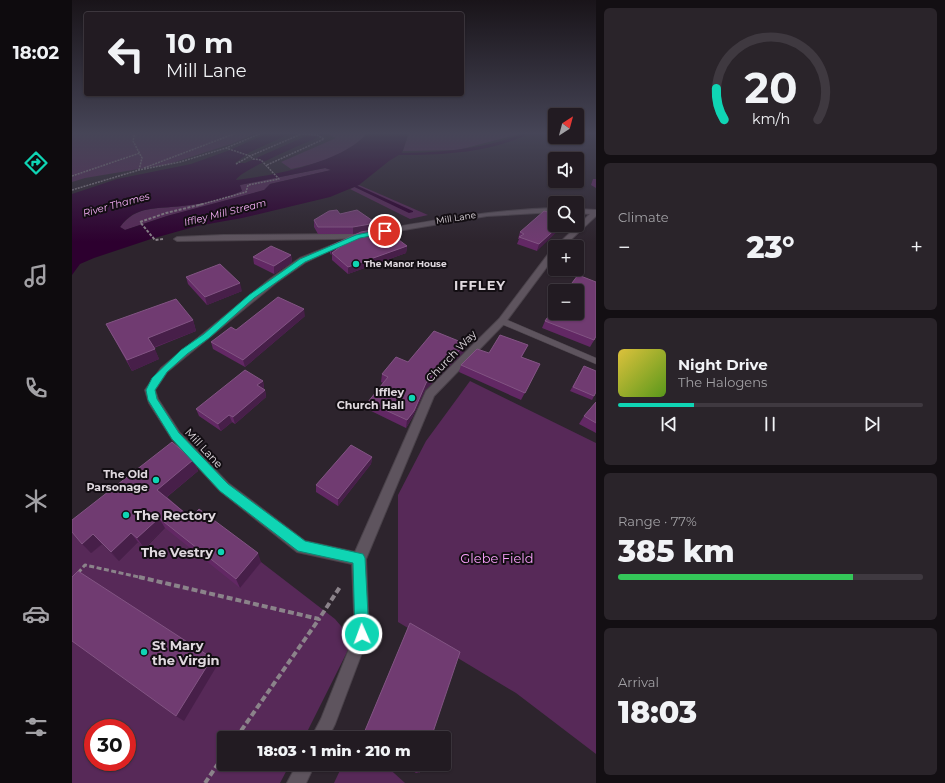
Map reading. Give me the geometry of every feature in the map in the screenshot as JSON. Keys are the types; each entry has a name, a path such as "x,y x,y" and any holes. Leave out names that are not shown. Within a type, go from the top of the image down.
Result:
{"street":[{"name":"Mill Lane","path":"177,239 216,236 308,238 358,236 455,218 501,213 548,210"},
{"path":"584,213 594,216"},
{"path":"567,240 594,216"},
{"name":"Mill Lane","path":"358,236 303,260 251,297 164,370 150,390 152,400 176,436 224,487 302,547 359,558"},
{"name":"Church Way","path":"359,558 430,394 502,321 548,260"},
{"path":"323,731 362,634 359,558"},
{"path":"296,783 302,771"}],"lane":[{"path":"502,321 596,360"}],"path":[{"path":"72,176 94,169"},
{"path":"72,190 147,169"},
{"path":"154,239 140,222 166,213 236,196 246,192 248,186 279,179 270,169"},
{"path":"241,731 320,619 359,558"},
{"path":"76,575 85,565 320,619"},
{"path":"205,783 217,765"}],"green space":[{"path":"72,169 142,169 85,178 72,182"},
{"path":"322,169 332,170 270,184 265,190 167,216 125,230 120,227 126,220 140,211 213,201 242,191 239,185"},
{"path":"359,185 428,215 410,219 350,189"},
{"name":"Glebe Field","path":"470,381 596,443 596,754 516,693 398,622 398,495 426,441"},
{"path":"166,527 240,587 261,562 335,619 353,640 308,731 217,731 217,771 286,771 280,783 72,783 72,530 91,553 102,544 119,561 138,542 145,548"},
{"path":"340,771 392,771 405,783 334,783"}],"water":[{"path":"169,169 251,169 240,175 236,180 297,169 322,169 240,185 242,191 220,199 190,205 140,211 126,220 120,227 125,230 167,216 264,190 270,184 331,170 327,169 380,169 359,185 330,197 242,218 197,226 151,239 80,264 72,275 72,194 117,179"}],"building":[{"path":"337,210 340,214 357,210 376,223 353,227 318,227 314,220 329,211"},
{"path":"544,211 548,212 548,232 552,232 539,244 519,237 524,234 520,232"},
{"path":"383,228 407,246 348,267 332,253 348,241 331,247 330,246 361,232"},
{"path":"271,246 291,255 274,266 253,257"},
{"path":"220,264 240,283 205,297 186,277"},
{"path":"577,276 596,282 596,336 594,340 545,321 548,317 548,320 584,320 584,284 571,284"},
{"path":"278,297 304,309 243,360 211,342 231,327 236,330"},
{"path":"176,299 193,320 148,338 155,349 127,360 106,324"},
{"path":"434,331 466,344 426,383 414,411 407,420 368,402 388,377 382,374 396,357 408,362"},
{"path":"500,335 528,345 521,357 540,364 525,393 461,365 477,349 489,353"},
{"path":"584,366 596,371 596,392 594,396 573,387"},
{"path":"245,370 263,381 257,385 265,390 233,417 229,415 218,424 196,409"},
{"path":"596,402 596,423 584,416"},
{"path":"172,442 193,460 157,490 191,518 199,509 258,553 236,579 159,518 137,538 131,533 111,552 93,534 82,544 72,532 72,520"},
{"path":"351,445 372,457 338,499 316,485"},
{"name":"St Mary the Virgin","path":"78,571 212,658 176,716 72,641 72,577"},
{"path":"410,623 460,652 433,731 365,731"}],"waterway":[{"path":"347,182 411,212"}],"place":[{"name":"The Manor House","path":"356,264"},
{"name":"Iffley Church Hall","path":"412,398"},
{"name":"The Old Parsonage","path":"156,480"},
{"name":"The Rectory","path":"126,515"},
{"name":"The Vestry","path":"221,552"},
{"name":"St Mary the Virgin","path":"144,652"}],"district":[{"name":"IFFLEY","path":"480,285"}],"route":[{"path":"362,634 359,558 302,547 224,487 176,436 163,414 152,400 150,390 164,370 184,352 206,336 251,297 303,260 358,236 385,231"}],"water label":[{"name":"River Thames","path":"116,204"},
{"name":"Iffley Mill Stream","path":"225,212"}]}
